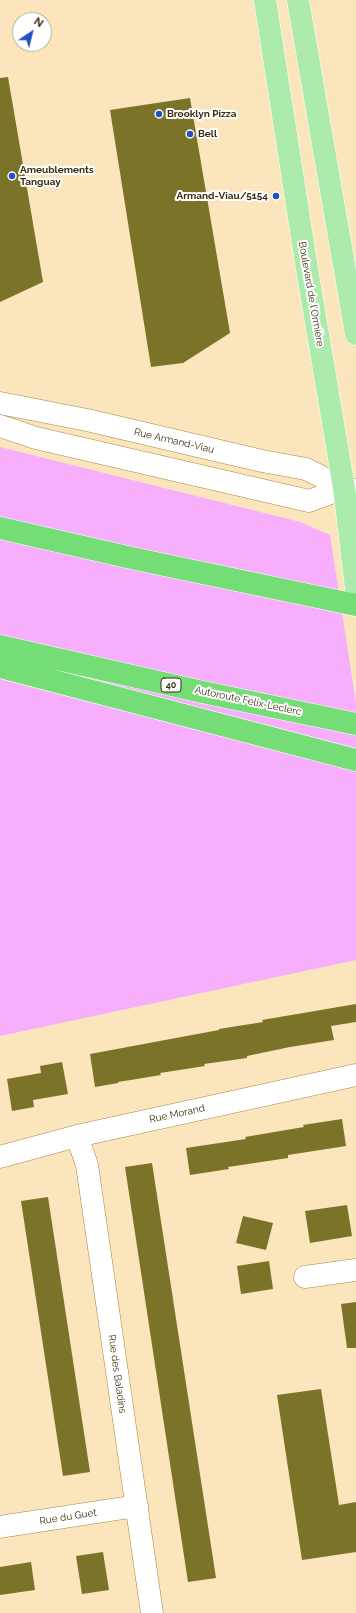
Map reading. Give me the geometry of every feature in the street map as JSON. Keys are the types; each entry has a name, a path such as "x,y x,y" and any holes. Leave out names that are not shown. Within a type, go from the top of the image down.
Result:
{"highway":[{"path":"0,528 136,559 356,605"},
{"name":"Autoroute Félix-Leclerc","path":"0,646 207,693 349,723"},
{"path":"0,668 346,758"}],"main road":[{"name":"Boulevard de l'Ormière","path":"265,0 306,269 350,489 356,588"},
{"path":"298,0 356,334"}],"street":[{"name":"Rue Armand-Viau","path":"0,403 87,420 262,461 306,469 350,489"},
{"path":"0,426 36,438 309,501 350,489"},
{"name":"Rue Morand","path":"0,1157 77,1136 356,1075"},
{"name":"Rue des Baladins","path":"77,1136 87,1165 152,1613"},
{"path":"305,1277 356,1270"},
{"name":"Rue du Guet","path":"0,1527 137,1506"}],"shaded area":[{"path":"0,447 300,522 330,535 356,703 356,960 0,1036"}],"building":[{"name":"Ameublements Tanguay","path":"8,77 43,282 0,302 0,78"},
{"path":"190,98 230,333 183,363 151,367 110,110"},
{"path":"356,1004 356,1022 331,1026 334,1040 290,1047 247,1056 247,1058 204,1064 205,1066 160,1073 161,1075 95,1087 90,1054 263,1022 262,1020"},
{"path":"62,1062 68,1094 33,1100 34,1107 12,1111 7,1079 41,1073 40,1066"},
{"path":"342,1119 346,1146 288,1155 288,1158 228,1167 229,1169 190,1175 186,1148 246,1139 245,1137 304,1127 303,1125"},
{"path":"152,1163 216,1578 188,1582 125,1167"},
{"path":"48,1197 90,1472 63,1476 21,1201"},
{"path":"347,1205 352,1236 310,1243 305,1211"},
{"path":"243,1216 273,1223 266,1250 236,1243"},
{"path":"269,1261 273,1289 241,1294 237,1266"},
{"path":"356,1302 356,1348 347,1348 341,1304"},
{"path":"321,1389 339,1505 356,1502 356,1552 302,1560 277,1395"},
{"path":"103,1552 109,1590 82,1594 76,1556"},
{"path":"31,1562 35,1590 0,1595 0,1567"}],"place":[{"name":"Brooklyn Pizza","path":"159,114"},
{"name":"Bell","path":"190,134"},
{"name":"Ameublements Tanguay","path":"12,176"},
{"name":"Armand-Viau/5154","path":"276,196"}]}
